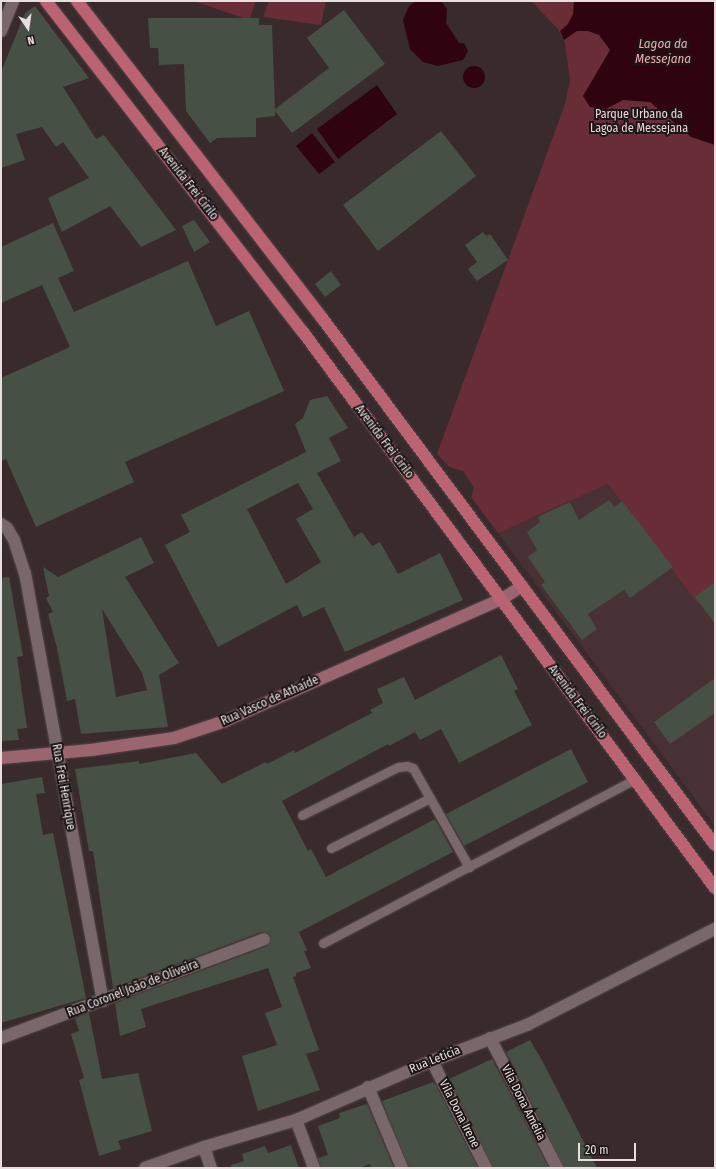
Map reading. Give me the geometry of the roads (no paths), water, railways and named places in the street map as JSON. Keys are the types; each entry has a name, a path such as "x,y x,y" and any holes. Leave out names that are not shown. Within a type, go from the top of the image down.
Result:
{"main road":[{"name":"Avenida Frei Cirilo","path":"46,1 302,332 502,599 715,888"},
{"name":"Avenida Frei Cirilo","path":"77,1 322,318 715,845"}],"street":[{"path":"1,31 13,1"},
{"name":"Rua Frei Henrique","path":"1,524 7,528 14,540 26,573 103,1001"},
{"name":"Rua Vasco de Athaíde","path":"1,758 174,738 225,721 502,599 522,586"},
{"name":"Rua Letícia","path":"145,1168 204,1147 296,1120 368,1087 490,1038 527,1025 715,929"},
{"name":"Rua Coronel João de Oliveira","path":"1,1038 103,1001 264,939"},
{"name":"Vila Dona Amélia","path":"490,1038 557,1168"},
{"name":"Vila Dona Irene","path":"432,1061 486,1168"},
{"path":"368,1087 402,1168"},
{"path":"296,1120 314,1168"},
{"path":"204,1147 211,1168"}],"lane":[{"path":"302,815 398,767 414,768 469,867"},
{"path":"323,943 635,779"},
{"path":"331,848 430,798"}],"water":[{"path":"416,1 441,1 447,9 446,23 459,43 464,43 468,51 463,60 438,66 423,62 410,49 403,20 409,6"},
{"name":"Lagoa da Messejana","path":"574,1 715,1 715,145 691,137 650,102 623,100 606,109 590,107 583,96 610,50 599,35 588,31 577,31 564,40 560,31 568,24 573,14"},
{"path":"474,66 478,67 484,73 484,81 478,87 474,88 470,87 464,81 463,77 464,73 470,67"},
{"path":"377,85 397,114 338,159 317,129"},
{"path":"312,133 335,162 319,174 296,146"}],"park label":[{"name":"Parque Urbano da Lagoa de Messejana","path":"639,122"}]}
